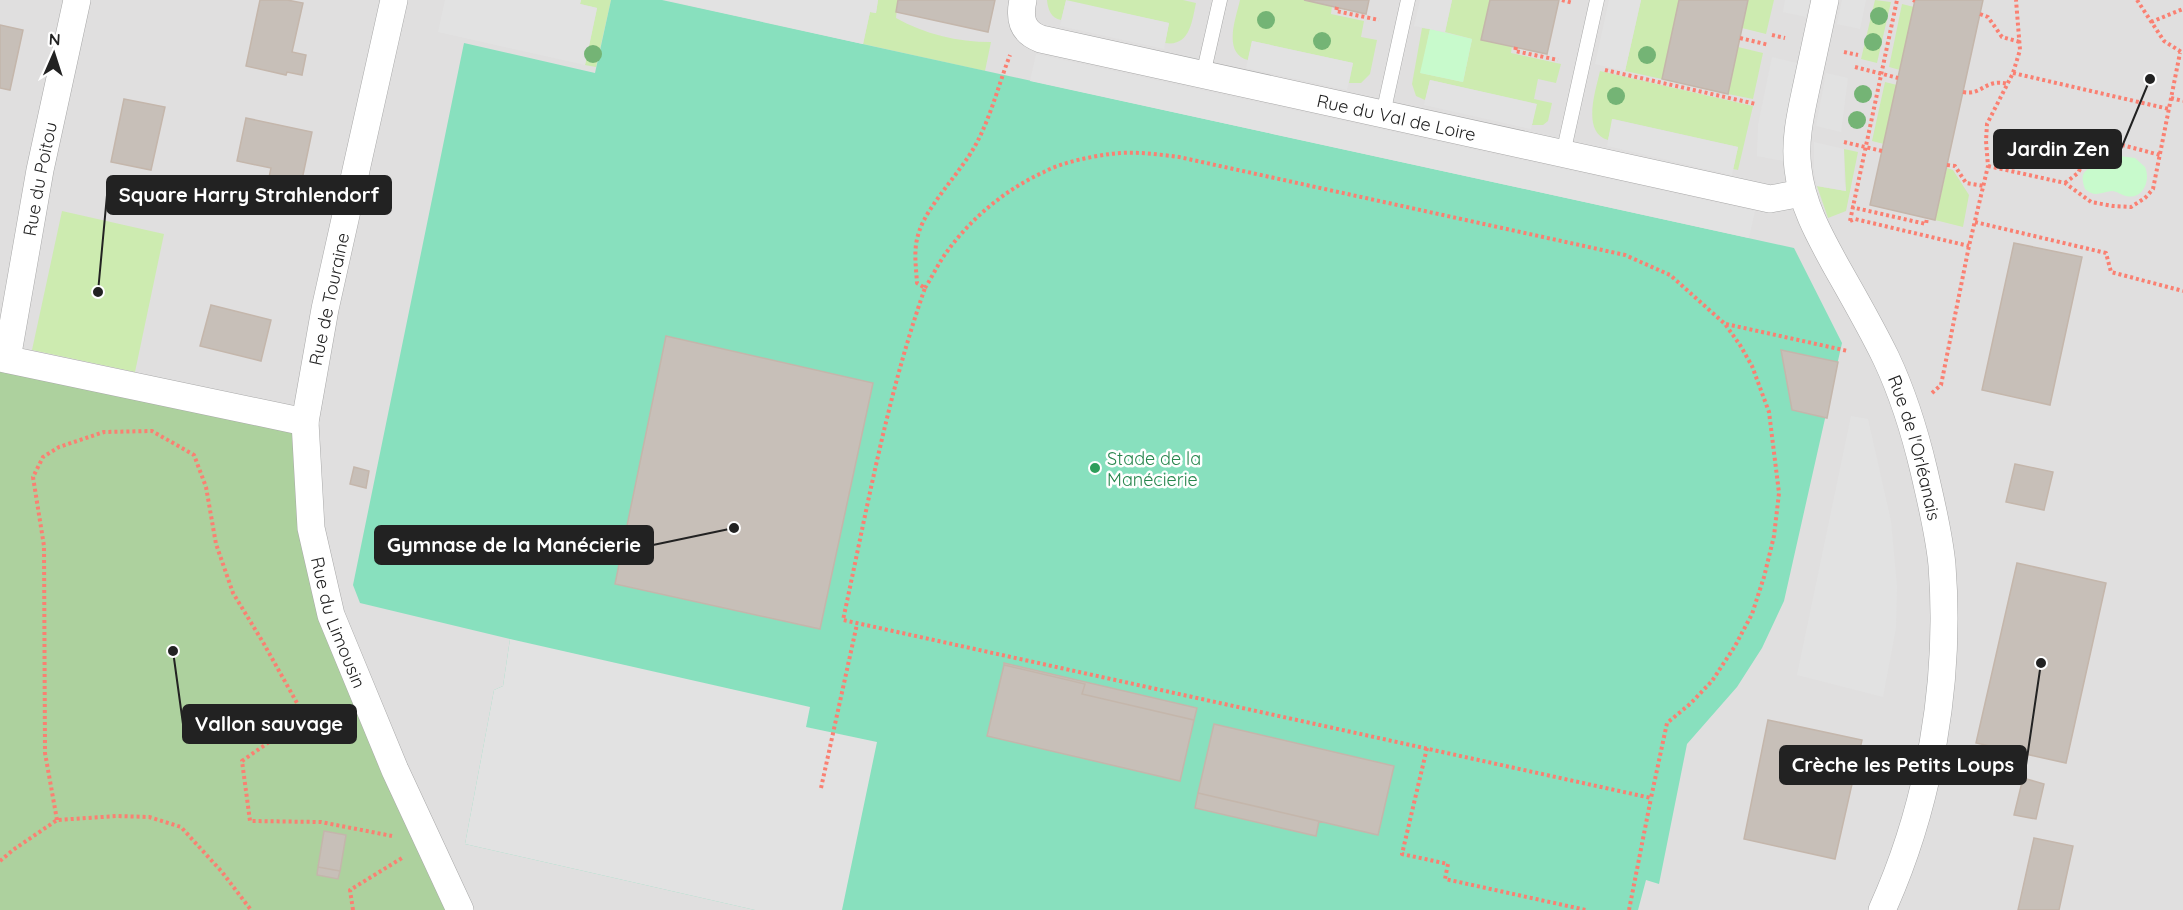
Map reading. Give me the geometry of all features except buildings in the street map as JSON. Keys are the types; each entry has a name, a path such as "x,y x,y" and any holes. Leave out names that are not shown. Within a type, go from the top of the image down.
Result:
{"street":[{"name":"Rue du Poitou","path":"77,0 40,170 4,358 305,422"},
{"name":"Rue de Touraine","path":"305,422 326,309 394,0"},
{"path":"1023,0 1020,14 1024,28"},
{"name":"Rue de l'Orléanais","path":"1825,0 1798,130 1797,156 1802,193 1821,238 1886,358 1908,415 1935,518 1942,563 1944,640 1935,727 1926,779 1894,883 1882,910"},
{"name":"Rue du Val de Loire","path":"1024,28 1041,39 1770,200 1802,193"},
{"name":"Rue du Limousin","path":"305,422 311,528 331,615 395,770 460,910"}],"lane":[{"path":"1203,75 1220,0"},
{"path":"1383,114 1408,0"},
{"path":"1563,154 1597,0"}],"path":[{"path":"1850,221 1851,207 1897,0"},
{"path":"1908,415 1941,386 1969,246 1988,166 1987,124 2013,73 2020,42 2016,0"},
{"path":"1988,166 2066,183 2091,202 2131,207 2145,198 2153,189 2182,53 2163,41 2137,0"},
{"path":"1337,7 1336,11 1385,22"},
{"path":"2151,22 2183,9"},
{"path":"1980,14 1988,16 2002,38 2020,42"},
{"path":"925,288 917,283 915,254 919,231 976,145 998,94 1009,56 1024,28"},
{"path":"1740,38 1769,45"},
{"path":"1516,47 1515,51 1564,62"},
{"path":"1855,67 1898,78"},
{"path":"1598,68 1756,104"},
{"path":"2013,73 2169,109"},
{"path":"1963,92 1970,93 1996,81 2008,84"},
{"path":"2171,98 2183,101"},
{"path":"2066,183 2078,173 2092,146 2107,141 2160,155"},
{"path":"1844,142 1882,151"},
{"path":"1629,910 1652,798 1667,723 1690,704 1712,681 1736,646 1752,614 1774,536 1779,493 1769,412 1752,366 1725,324 1670,275 1625,255 1179,157 1147,153 1112,154 1045,171 991,206 965,230 946,253 925,288 903,355 843,620 1652,798"},
{"path":"1947,165 1955,166 1966,183 1984,186"},
{"path":"1851,207 1926,224 1927,218"},
{"path":"1821,238 1855,219 1969,246"},
{"path":"1975,222 2106,253 2111,272 2183,291"},
{"path":"1725,324 1886,358"},
{"path":"57,820 45,753 44,546 33,477 43,457 59,447 104,432 152,431 194,455 206,487 216,544 233,594 297,703 289,728 242,761 250,821 321,822 428,842"},
{"path":"821,788 857,624"},
{"path":"1427,748 1402,854 1448,864 1445,879 1586,910"},
{"path":"0,861 13,849 57,820 117,816 149,817 182,827 222,872 251,910"},
{"path":"353,910 350,890 428,842"}],"shaded area":[{"path":"0,0 2183,0 2183,910 460,910 0,358"},
{"path":"445,0 581,0 580,4 597,8 585,65 438,32"},
{"path":"665,0 878,0 876,13 870,12 863,44"},
{"path":"1066,0 1169,23 1164,49 1060,26"},
{"path":"1420,0 1452,0 1445,32 1414,26"},
{"path":"1609,0 1641,0 1625,71 1595,64"},
{"path":"1785,0 1810,0 1806,17 1783,12"},
{"path":"1842,0 1866,0 1860,29 1837,24"},
{"path":"1252,41 1353,63 1347,90 1246,68"},
{"path":"1036,54 1755,211 1749,238 1030,81"},
{"path":"1772,57 1797,63 1784,132 1783,161 1757,156 1758,125"},
{"path":"1826,73 1848,78 1841,132 1816,126"},
{"path":"1430,80 1537,104 1531,129 1424,105"},
{"path":"1612,119 1738,147 1732,175 1607,146"},
{"path":"1814,142 1844,149 1846,191 1817,186 1814,171"},
{"path":"1851,416 1868,419 1891,521 1897,587 1896,628 1883,697 1797,675"},
{"path":"510,639 810,707 806,727 877,742 842,910 755,910 465,844 494,690 503,686"}],"green space":[{"path":"581,0 611,0 596,67 585,65 597,8 580,4"},
{"name":"Stade de la Manécierie","path":"611,0 662,0 1794,248 1842,343 1784,601 1762,648 1737,687 1687,744 1659,884 1646,880 1638,910 755,910 465,844 494,690 503,686 510,639 360,603 353,585 464,43 595,73"},
{"path":"878,0 898,0 896,18 930,33 954,39 991,42 985,71 863,44 870,12 876,13"},
{"path":"1047,0 1183,0 1196,3 1191,25 1185,37 1180,41 1165,43 1169,23 1066,1 1061,20 1051,13"},
{"path":"1240,0 1304,0 1332,6 1331,14 1364,21 1361,37 1377,40 1370,74 1361,83 1349,83 1353,63 1252,41 1248,60 1240,56 1235,50 1233,34"},
{"path":"1452,0 1490,0 1482,40 1512,46 1511,53 1561,64 1556,83 1538,79 1534,99 1552,103 1548,121 1543,125 1532,125 1536,104 1430,80 1425,100 1416,96 1412,84 1422,28 1430,29 1421,73 1463,82 1472,39 1445,32"},
{"path":"1641,0 1679,0 1662,79 1625,71"},
{"path":"1748,0 1774,0 1766,34 1742,28"},
{"path":"1875,0 1891,2 1877,63 1861,59"},
{"path":"1902,4 1914,7 1900,70 1889,67"},
{"path":"1430,29 1472,39 1463,82 1420,73"},
{"path":"1738,47 1763,53 1753,99 1728,94"},
{"path":"1600,71 1753,106 1738,170 1733,169 1738,147 1613,119 1608,140 1600,136 1595,129 1592,110"},
{"path":"1885,82 1897,85 1884,144 1872,141"},
{"path":"2106,147 2116,148 2120,156 2135,158 2145,167 2146,183 2137,195 2126,196 2112,191 2095,194 2085,189 2084,173 2096,164"},
{"path":"1844,149 1858,152 1846,211 1828,218 1817,186 1846,191"},
{"path":"1947,168 1953,170 1969,195 1963,227 1935,220"},
{"path":"62,211 164,234 135,372 32,350"},
{"path":"0,358 305,422 311,528 460,910 0,910"}],"place":[{"name":"Jardin Zen","path":"2150,79"},
{"name":"Square Harry Strahlendorf","path":"98,292"},
{"name":"Stade de la Manécierie","path":"1095,468"},
{"name":"Gymnase de la Manécierie","path":"734,528"},
{"name":"Vallon sauvage","path":"173,651"},
{"name":"Crèche les Petits Loups","path":"2041,663"}]}
